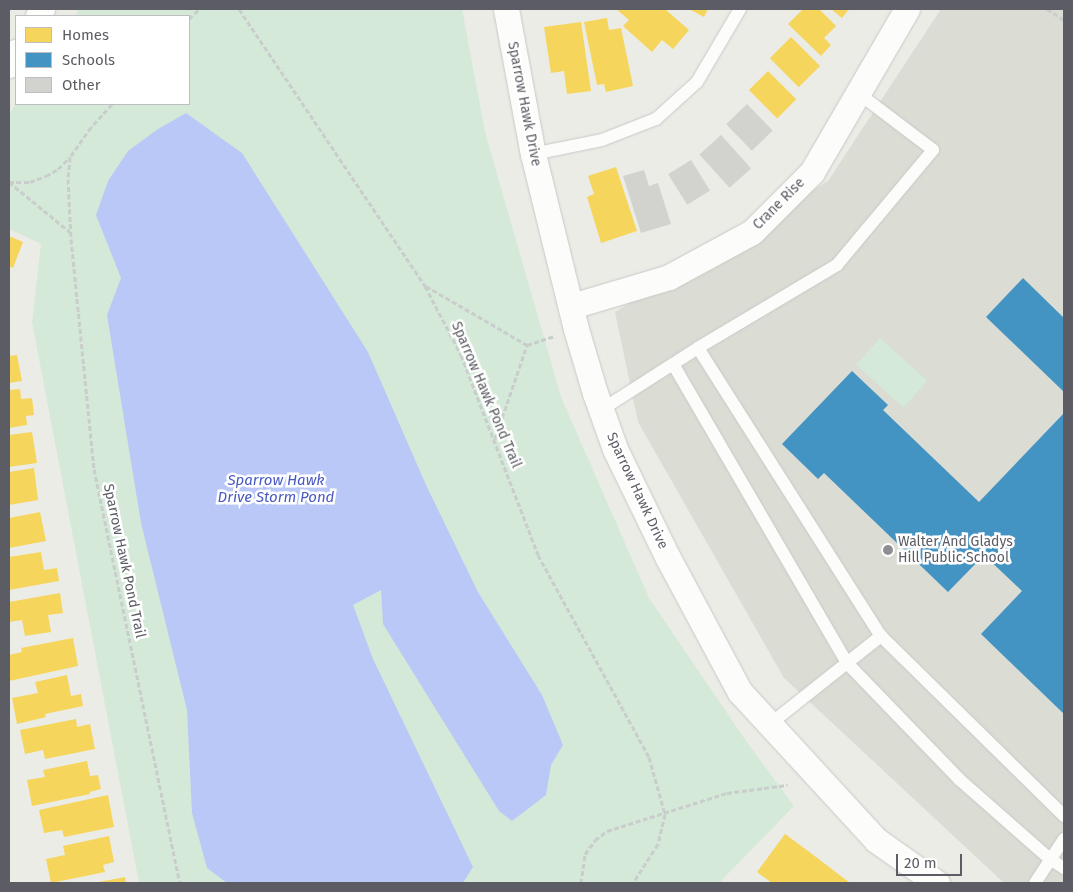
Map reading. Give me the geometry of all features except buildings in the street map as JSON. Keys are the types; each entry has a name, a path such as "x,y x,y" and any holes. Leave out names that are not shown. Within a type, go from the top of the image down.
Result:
{"street":[{"name":"Sparrow Hawk Drive","path":"506,9 533,154 574,317 601,410 615,449 668,558 740,692 876,840 937,883"},
{"name":"Crane Rise","path":"574,317 669,277 752,232 812,172 908,9"},
{"path":"9,65 15,54"}],"lane":[{"path":"533,154 602,140 656,119 697,82 740,9"},
{"path":"601,410 698,348 837,265 932,150 858,93"},
{"path":"698,348 881,636 1064,816"},
{"path":"673,364 847,663 960,780 1050,859 1064,868"},
{"path":"770,724 881,636"},
{"path":"1035,883 1064,839"}],"path":[{"path":"190,18 200,9"},
{"name":"Sparrow Hawk Pond Trail","path":"239,9 425,286 461,355 538,555 648,757 665,814 658,844 633,883"},
{"path":"1047,9 1064,20"},
{"path":"9,182 30,182 58,169 70,157 91,127 111,105"},
{"name":"Sparrow Hawk Pond Trail","path":"70,157 68,179 70,233 94,469 180,883"},
{"path":"9,182 70,233"},
{"path":"425,286 527,345"},
{"path":"495,440 527,345 574,317"},
{"path":"581,883 585,854 595,840 607,831 727,793 787,785"}],"shaded area":[{"name":"Walter And Gladys Hill Public School","path":"941,9 1064,9 1064,883 1004,883 784,678 638,422 615,312 828,181"}],"green space":[{"path":"79,9 462,9 485,132 561,397 649,598 746,741 794,806 719,883 139,883 32,322 41,244 9,229 9,115 15,105 190,105 190,15 76,15"},
{"path":"880,338 928,381 903,408 856,365"}],"water":[{"name":"Sparrow Hawk Drive Storm Pond","path":"186,113 242,153 368,352 426,485 478,592 542,695 563,745 551,765 546,795 512,821 499,811 383,624 381,590 353,605 373,659 473,867 463,883 227,883 207,868 192,813 187,710 141,523 107,315 121,278 96,215 108,181 128,151 158,129"}],"place":[{"name":"Walter And Gladys Hill Public School","path":"888,550"}]}
